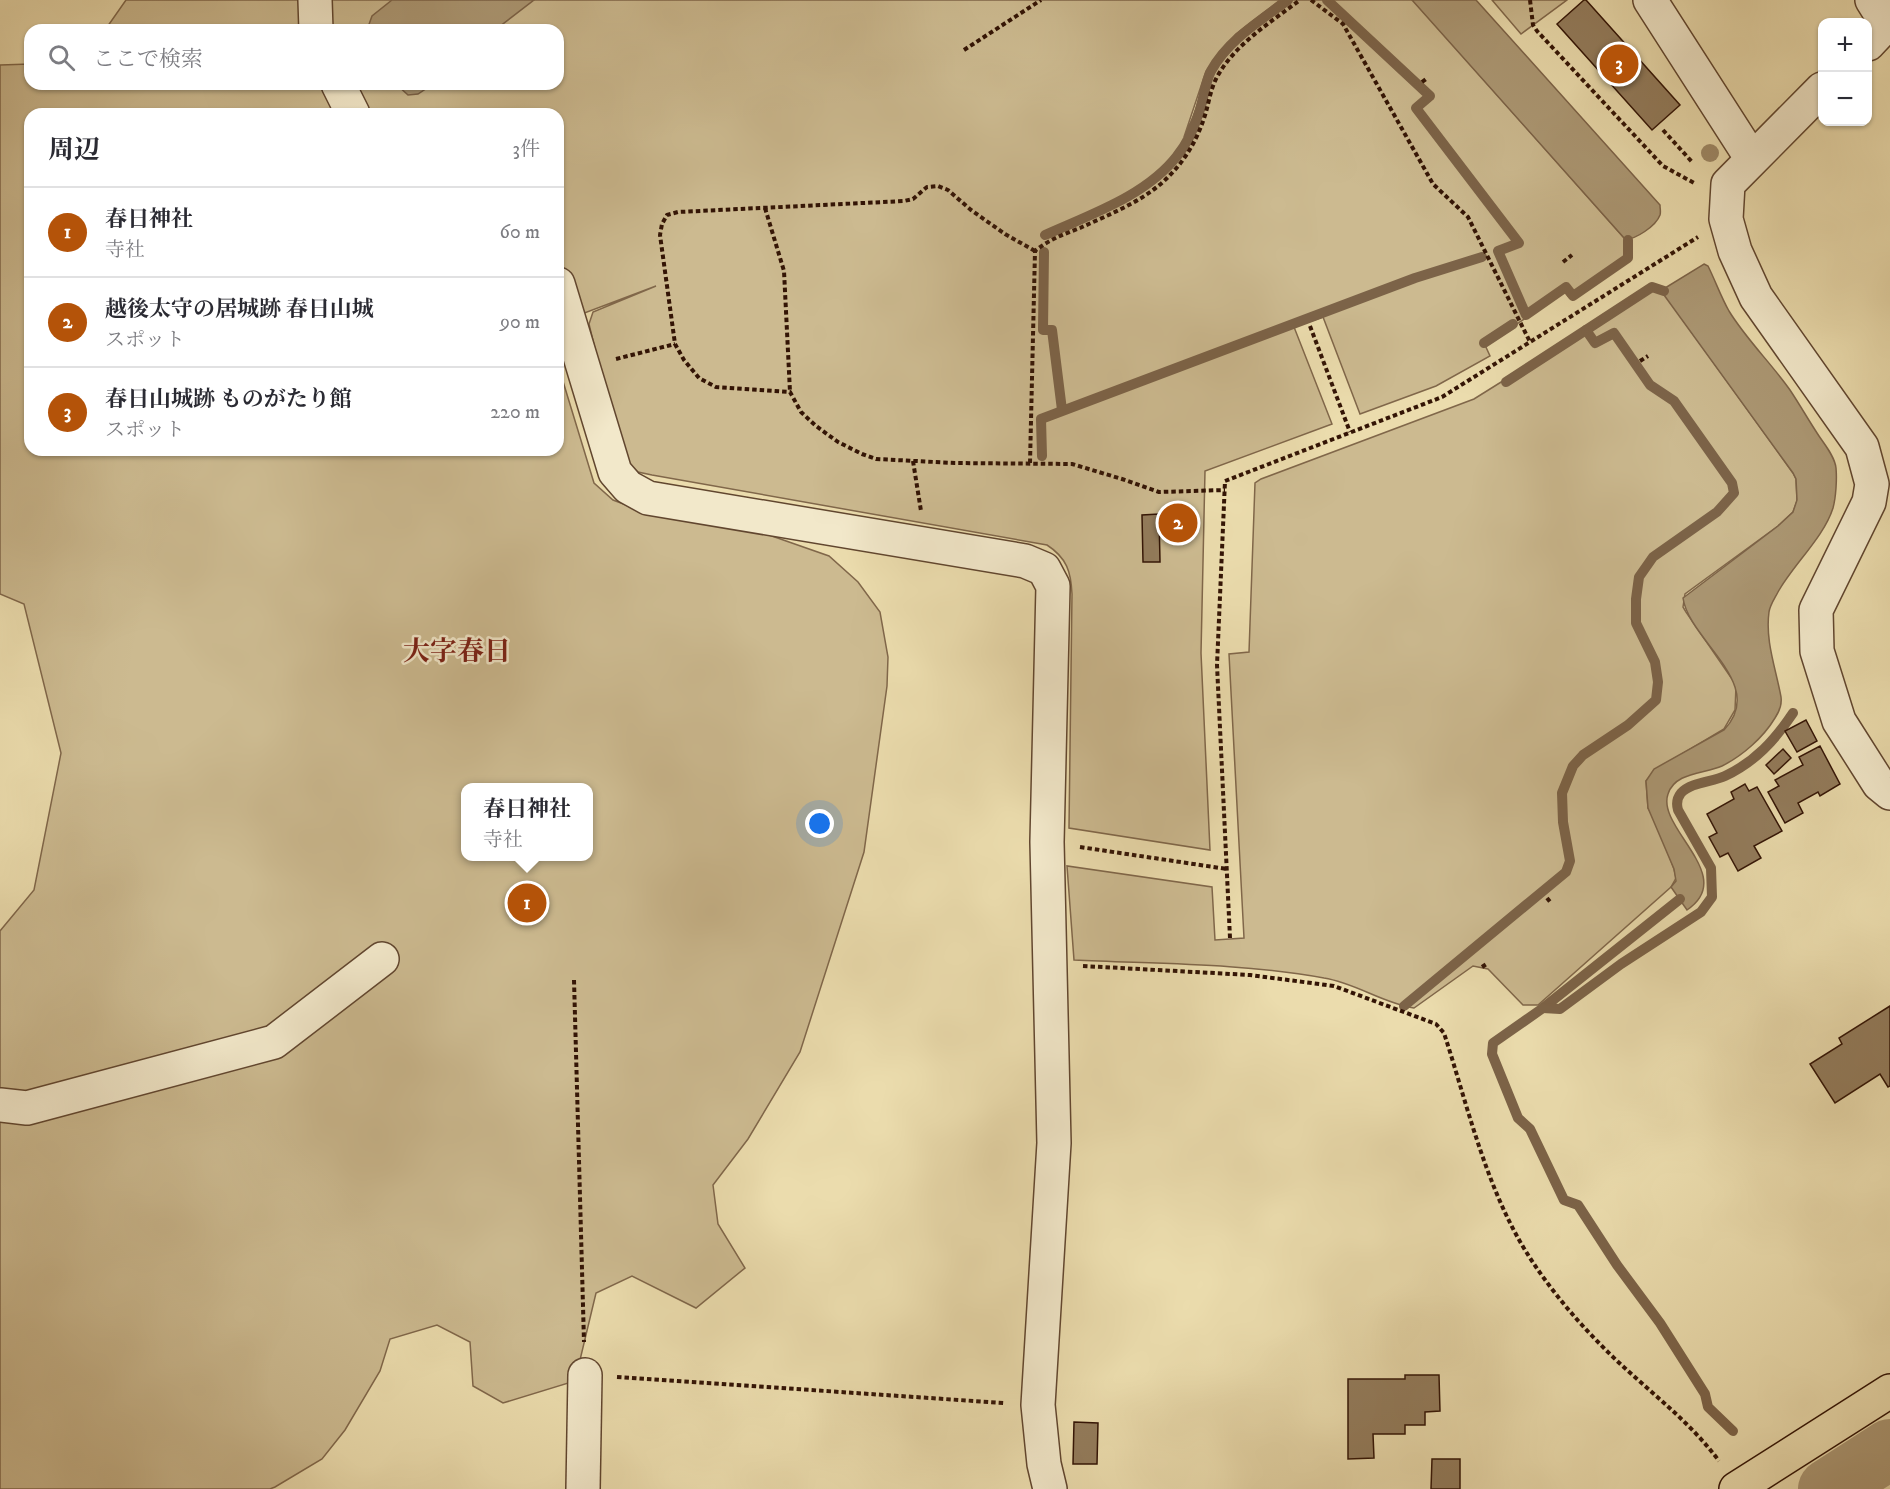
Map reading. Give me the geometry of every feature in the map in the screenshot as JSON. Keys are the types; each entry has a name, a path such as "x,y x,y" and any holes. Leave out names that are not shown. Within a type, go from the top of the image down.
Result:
{"main road":[{"path":"1737,1488 1890,1391"}],"street":[{"path":"315,0 316,24"},
{"path":"1650,0 1752,159"},
{"path":"342,90 350,108"},
{"path":"1818,93 1728,184 1711,223 1735,251 1756,297 1862,447 1872,484 1869,502 1816,610 1817,651 1839,721 1880,784 1890,793"},
{"path":"564,303 615,472 628,487 648,498 1026,561 1044,569 1053,586 1047,842 1054,1143 1038,1405 1044,1464 1050,1489"},
{"path":"0,1104 27,1108 274,1042 382,959"},
{"path":"583,1489 585,1375"}],"path":[{"path":"964,50 1041,0"},
{"path":"1030,463 1035,251 1043,244 1142,197 1168,178 1185,159 1202,123 1217,77 1236,52 1251,38 1300,0"},
{"path":"1311,0 1343,24 1434,184 1468,217 1530,342"},
{"path":"1530,0 1533,25 1538,31 1663,166 1696,184 1696,195"},
{"path":"1422,82 1426,79"},
{"path":"1663,130 1694,163"},
{"path":"790,392 716,387 699,378 684,360 675,344 660,235 667,215 678,212 904,201 914,199 927,187 938,186 948,190 1005,234 1035,251"},
{"path":"765,208 784,271 790,392 801,412 838,442 876,459 955,463 1072,464 1159,492 1225,490"},
{"path":"1696,238 1711,223"},
{"path":"1230,938 1217,665 1225,481 1442,397 1696,238 1711,223"},
{"path":"1563,262 1572,255"},
{"path":"1310,326 1350,432"},
{"path":"584,368 675,344"},
{"path":"1640,361 1648,357"},
{"path":"913,461 926,544"},
{"path":"1047,842 1227,869"},
{"path":"1547,898 1551,903"},
{"path":"1482,967 1488,963"},
{"path":"1050,965 1250,975 1334,986 1437,1024 1444,1033 1487,1169 1518,1239 1557,1296 1592,1336 1706,1443 1737,1488"},
{"path":"574,980 585,1375 1038,1405"}],"shaded area":[{"path":"126,0 1280,0 1236,34 1206,71 1184,137 1194,115 1207,72 1219,55 1237,35 1282,0 1413,0 1625,239 1626,255 1568,296 1565,292 1485,345 1490,356 1436,386 1360,414 1323,317 1294,327 1332,424 1205,471 1201,653 1210,850 1069,828 1072,594 1067,566 1047,545 652,475 638,472 627,462 617,440 589,324 593,312 656,286 564,321 564,108 24,108 24,456 564,456 564,385 594,483 613,500 637,509 769,535 829,556 858,582 880,612 888,657 887,686 864,852 800,1052 748,1139 713,1185 718,1224 745,1268 696,1308 632,1276 596,1293 575,1381 503,1403 473,1386 470,1342 437,1325 390,1339 380,1371 345,1430 322,1459 270,1489 0,1489 0,931 34,890 61,753 24,604 0,594 0,65 24,64 24,90 564,90 564,24 109,24"},
{"path":"392,0 534,0 503,24 369,24 372,16"},
{"path":"1412,0 1476,0 1660,205 1660,215 1654,224 1639,235 1625,239"},
{"path":"1492,0 1567,0 1521,34"},
{"path":"403,90 424,90 418,94 408,95"},
{"path":"1704,264 1708,266 1726,306 1736,321 1790,390 1829,451 1835,464 1836,483 1834,504 1829,519 1784,582 1770,609 1768,634 1781,700 1776,716 1758,739 1737,757 1715,769 1677,781 1668,794 1667,807 1673,822 1700,867 1704,882 1700,897 1687,910 1671,887 1676,881 1674,869 1648,808 1646,781 1654,769 1724,730 1735,713 1737,696 1732,679 1688,614 1683,598 1778,526 1793,512 1797,500 1796,479 1793,473 1664,295 1665,288"},
{"path":"1650,289 1665,295 1793,473 1796,479 1797,501 1793,512 1778,526 1685,594 1683,607 1736,686 1735,710 1724,729 1655,770 1646,781 1648,808 1657,823 1674,869 1676,878 1671,887 1538,1005 1523,1005 1488,969 1473,966 1414,1008 1391,1002 1347,984 1293,973 1199,965 1074,960 1067,866 1212,887 1215,940 1244,938 1229,654 1249,652 1255,483 1474,399"}],"building":[{"path":"1584,0 1680,105 1652,130 1557,24"},
{"path":"1159,514 1160,562 1143,562 1142,515"},
{"path":"1806,720 1817,741 1797,752 1785,731"},
{"path":"1820,746 1840,784 1820,796 1818,792 1798,803 1803,813 1785,823 1768,792 1779,786 1775,780 1803,765 1799,757"},
{"path":"1783,749 1791,758 1774,774 1766,765"},
{"path":"1745,784 1749,791 1757,787 1782,831 1754,846 1761,858 1738,871 1728,853 1720,857 1709,837 1717,833 1707,814 1734,799 1731,792"},
{"path":"1890,1006 1890,1086 1888,1087 1880,1074 1835,1103 1810,1064 1842,1044 1839,1038"},
{"path":"1405,1375 1439,1375 1440,1411 1425,1412 1425,1425 1405,1425 1405,1434 1373,1434 1374,1458 1348,1459 1348,1379 1405,1379"},
{"path":"1074,1422 1098,1423 1097,1464 1073,1464"},
{"path":"1432,1459 1460,1459 1460,1489 1431,1489"}],"waterway":[{"path":"1045,235 1116,203 1164,170 1180,152 1189,136 1200,110 1209,76 1218,60 1235,40 1288,0"},
{"path":"1327,0 1430,96 1416,108 1519,243 1498,251 1526,315 1566,287 1573,296 1628,258 1628,240"},
{"path":"1044,252 1043,330 1052,330 1062,410"},
{"path":"1042,456 1041,419 1415,278 1482,257"},
{"path":"1404,1006 1566,872 1570,861 1563,822 1562,793 1573,766 1583,755 1628,725 1656,700 1658,682 1655,662 1636,623 1639,577 1653,557 1717,512 1734,493 1732,483 1674,401 1650,385 1614,333 1595,343 1586,330 1652,287 1664,291"},
{"path":"1484,343 1513,324"},
{"path":"1506,382 1586,330"},
{"path":"1543,1008 1560,1009 1621,964 1701,912 1712,897 1711,868 1678,810 1679,797 1685,789 1725,776 1746,764 1771,741 1793,713"},
{"path":"1680,899 1543,1008 1493,1043 1492,1054 1518,1118 1530,1129 1564,1200 1578,1205 1617,1265 1660,1323 1705,1394 1708,1407 1733,1431"},
{"path":"1828,1489 1890,1449"}],"place":[{"name":"春日山城跡 ものがたり館","path":"1619,64"},
{"name":"越後太守の居城跡 春日山城","path":"1178,523"},
{"name":"春日神社","path":"527,903"}],"district":[{"name":"大字春日","path":"457,651"}]}
